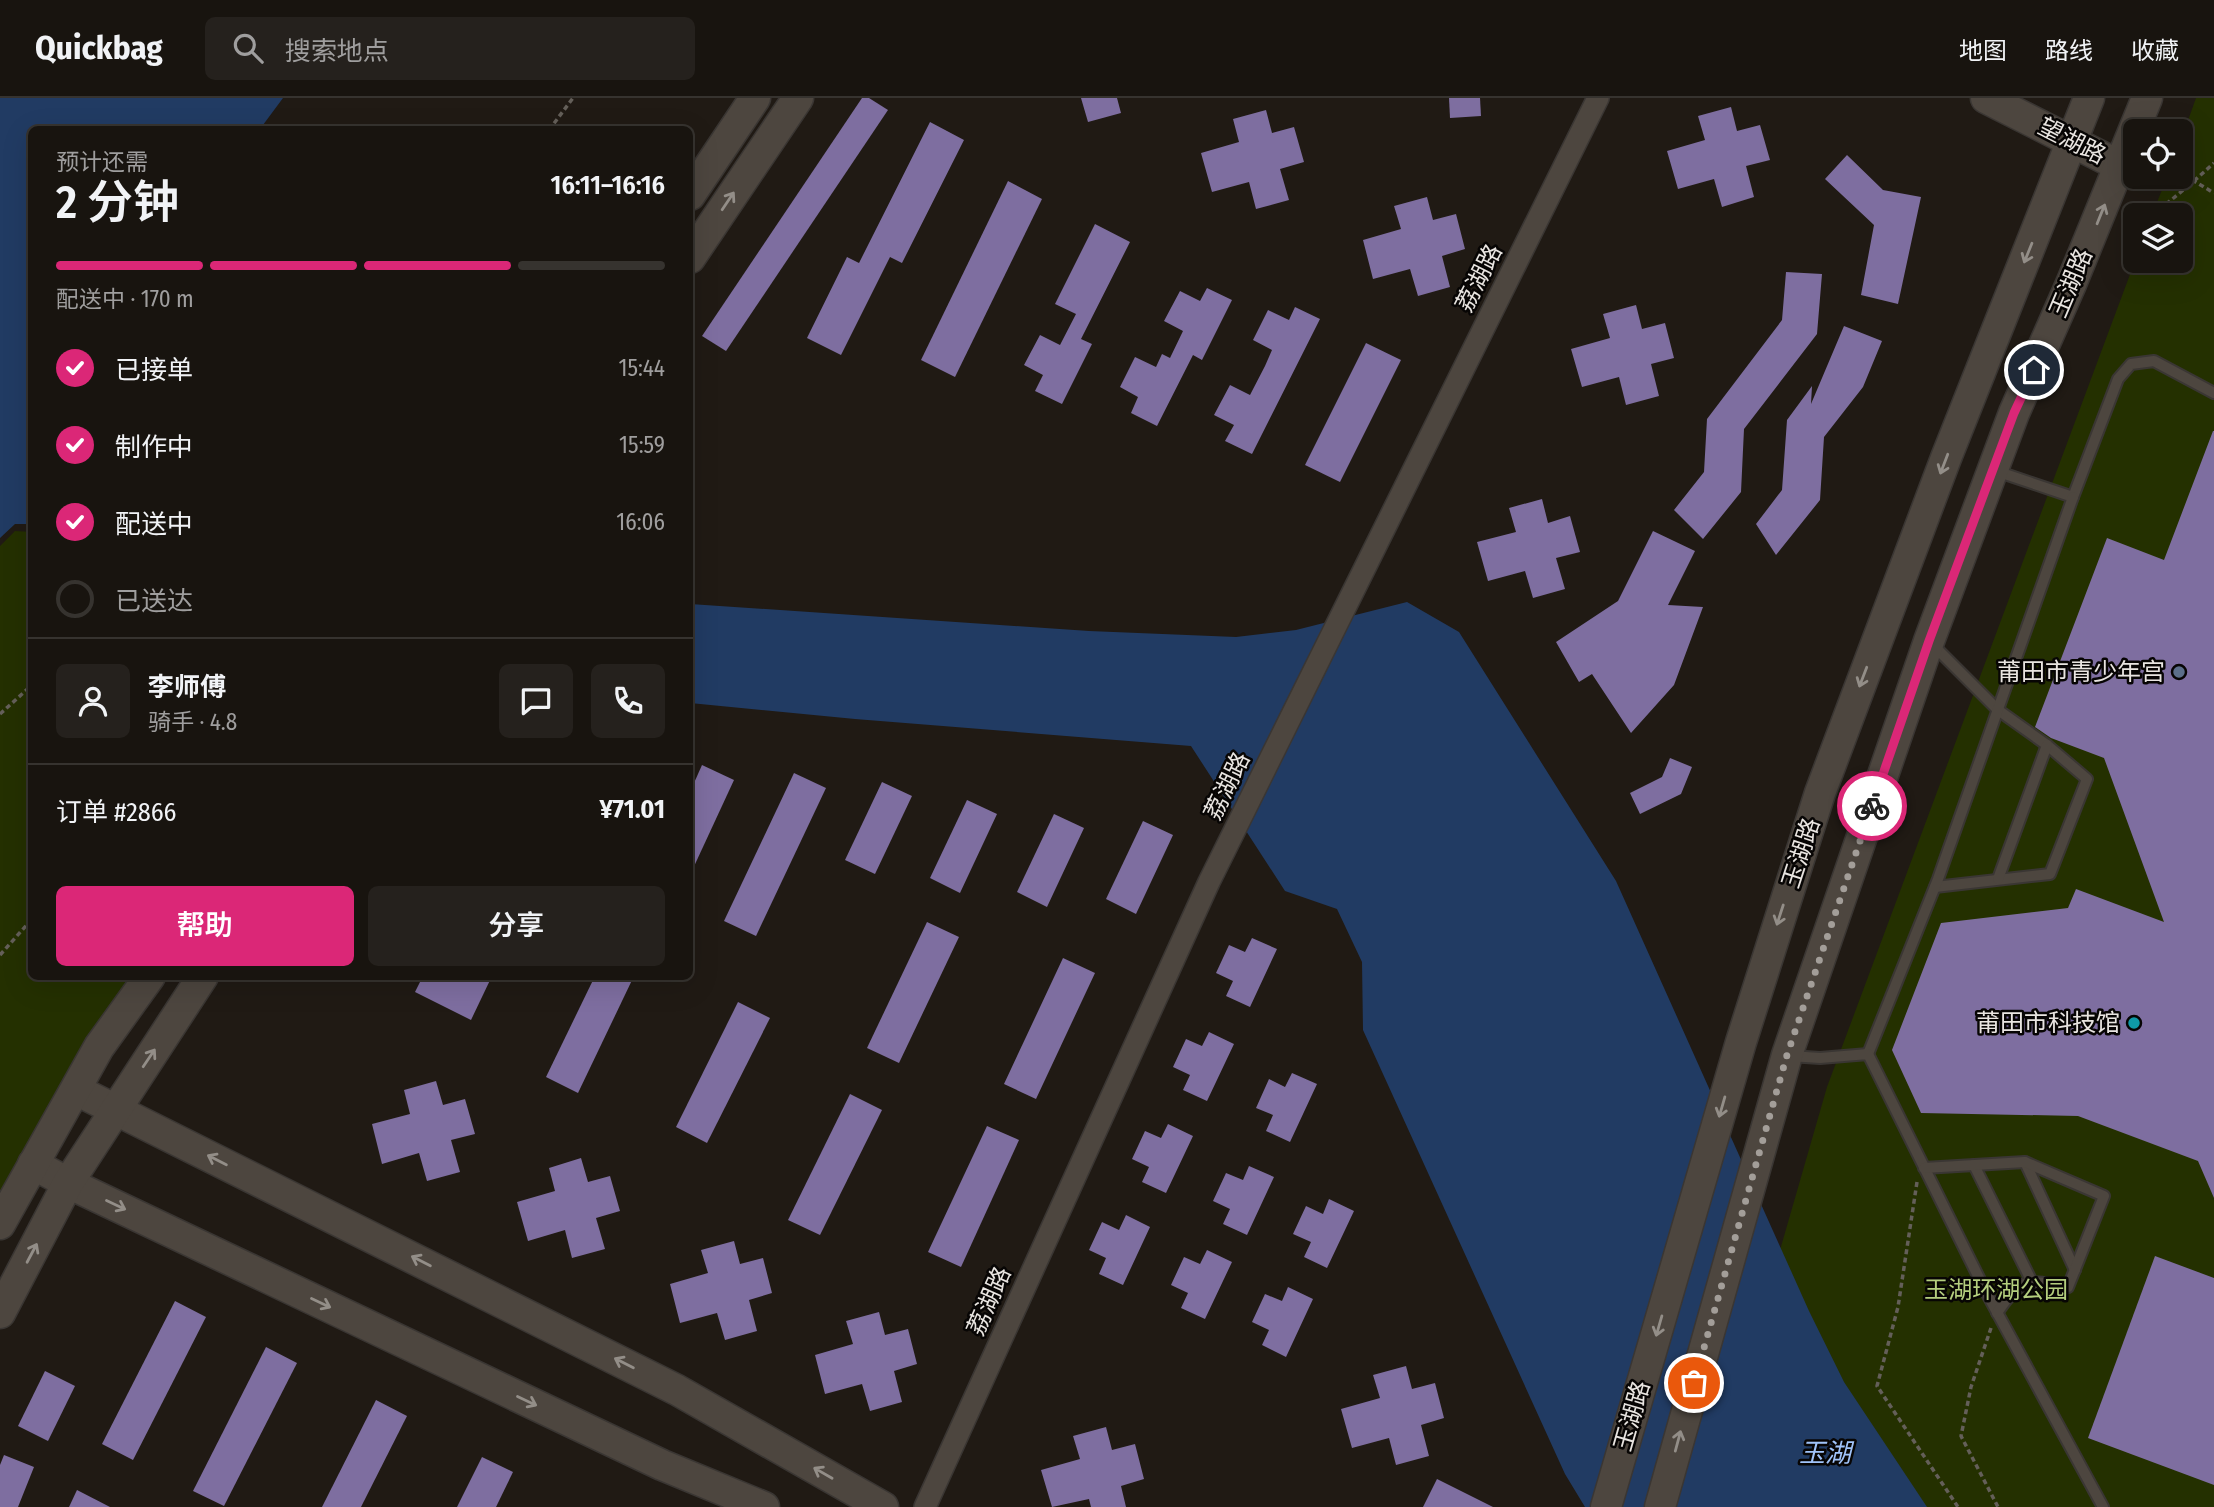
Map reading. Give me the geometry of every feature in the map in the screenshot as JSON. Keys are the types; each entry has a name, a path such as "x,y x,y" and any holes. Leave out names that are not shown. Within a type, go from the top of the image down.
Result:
{"main road":[{"path":"693,191 755,98"},
{"path":"693,254 798,98"},
{"name":"望湖路","path":"1986,98 2120,166"},
{"name":"玉湖路","path":"1606,1507 1741,1042 1820,793 1950,446 2089,98"},
{"name":"玉湖路","path":"1660,1507 1784,1069 1929,641 2014,413 2147,98"},
{"path":"0,1224 99,1047 147,980"},
{"path":"0,1313 68,1183 200,980"},
{"path":"76,1090 677,1390 883,1507"},
{"path":"33,1164 662,1465 764,1507"}],"street":[{"name":"荔湖路","path":"925,1507 1209,882 1598,98"}],"lane":[{"path":"2103,1507 1997,1313 1868,1054 1935,887 2073,497 2118,379 2131,364 2154,361 2214,393"},
{"path":"1993,470 2073,497"},
{"path":"1929,641 1997,710 2047,745 2087,779 2050,874 1935,887"},
{"path":"1998,879 2047,745"},
{"path":"1784,1069 1819,1058 1868,1054"},
{"path":"1922,1164 2025,1162 2104,1196 2068,1287 2031,1280 2012,1290 1997,1313"},
{"path":"2025,1162 2075,1270"},
{"path":"1974,1165 2031,1280"}],"path":[{"path":"552,126 573,98"},
{"path":"2167,203 2214,163"},
{"path":"2194,181 2214,193"},
{"path":"0,714 28,689"},
{"path":"0,955 28,924"},
{"path":"1922,1164 1898,1307 1877,1386 1958,1507"},
{"path":"1997,1313 1984,1345 1961,1436 1997,1506"}],"green space":[{"name":"玉湖环湖公园","path":"2196,98 2214,98 2214,1507 1706,1507 1827,1087 2131,273 2193,273 2193,203 2157,203 2162,189 2193,189 2193,119 2188,119"},
{"path":"15,531 28,532 28,980 132,980 0,1199 0,546"}],"water":[{"path":"0,98 283,98 262,126 28,126 28,524 15,524 0,538"},
{"name":"玉湖","path":"1407,602 1459,632 1616,881 1809,1311 1844,1382 1927,1507 1585,1507 1565,1474 1363,1030 1362,962 1337,909 1285,891 1191,746 693,703 693,604 1089,631 1236,637 1296,630"}],"building":[{"path":"862,98 869,98 888,110 726,351 702,336"},
{"path":"1081,98 1117,98 1121,113 1088,122"},
{"path":"1449,98 1480,98 1481,116 1450,118"},
{"path":"1731,107 1737,131 1760,125 1770,160 1746,166 1754,197 1722,207 1714,179 1678,189 1667,151 1705,140 1698,116"},
{"path":"1266,110 1272,133 1294,127 1304,162 1280,169 1289,200 1256,209 1249,182 1212,192 1201,153 1239,142 1233,119"},
{"path":"930,122 964,140 902,263 890,257 841,355 807,338 847,257 859,263"},
{"path":"1847,155 1883,190 1921,197 1898,304 1861,295 1874,225 1825,179"},
{"path":"1008,181 1042,199 955,377 921,360"},
{"path":"1427,197 1433,220 1456,214 1465,249 1442,256 1450,287 1418,296 1410,269 1373,279 1363,240 1401,229 1394,206"},
{"path":"1095,224 1130,242 1081,339 1092,344 1062,404 1035,391 1043,375 1024,365 1040,335 1060,345 1076,314 1055,304"},
{"path":"1786,272 1822,274 1817,334 1744,429 1741,492 1703,539 1674,510 1704,472 1707,419 1782,320"},
{"path":"1207,288 1232,300 1202,360 1193,355 1157,426 1131,413 1138,397 1120,387 1135,357 1156,367 1162,354 1170,358 1183,331 1164,321 1180,291 1200,301"},
{"path":"1636,305 1642,329 1665,323 1674,358 1651,364 1659,396 1626,405 1619,377 1582,387 1571,349 1610,338 1603,314"},
{"path":"1295,307 1320,319 1252,454 1225,441 1234,425 1214,415 1230,385 1250,395 1265,366 1272,350 1253,340 1268,310 1289,320"},
{"path":"1844,326 1882,341 1863,387 1824,437 1820,500 1776,555 1756,524 1782,490 1787,420 1812,386 1811,404"},
{"path":"1366,343 1401,360 1340,482 1305,465"},
{"path":"2213,431 2214,1198 2198,1161 2078,1116 1921,1113 1892,1050 1941,923 2068,908 2076,889 2164,922 2104,758 2051,738 2035,727 2107,538 2164,560"},
{"path":"1542,499 1548,523 1570,516 1580,552 1556,558 1565,589 1533,598 1525,571 1488,581 1477,542 1516,532 1509,508"},
{"path":"1653,531 1695,551 1668,605 1703,607 1674,685 1631,733 1592,674 1579,682 1556,642 1618,601"},
{"path":"1670,758 1692,767 1681,794 1640,814 1630,793 1662,777"},
{"path":"702,765 734,780 693,869 693,785"},
{"path":"794,773 826,788 756,936 724,921"},
{"path":"882,782 912,796 875,874 845,860"},
{"path":"967,800 997,814 960,893 930,878"},
{"path":"1054,814 1084,828 1047,907 1017,892"},
{"path":"1143,821 1173,835 1136,914 1106,899"},
{"path":"927,922 959,937 899,1063 867,1048"},
{"path":"1252,938 1277,949 1250,1007 1226,996 1233,981 1216,973 1229,945 1245,952"},
{"path":"1063,958 1095,973 1036,1099 1004,1084"},
{"path":"421,980 490,980 471,1020 415,992"},
{"path":"593,980 632,980 578,1093 546,1077"},
{"path":"738,1002 770,1018 707,1143 676,1127"},
{"path":"1209,1032 1234,1044 1207,1101 1183,1090 1190,1075 1173,1067 1186,1039 1202,1046"},
{"path":"1292,1073 1317,1084 1290,1142 1266,1131 1273,1115 1256,1108 1269,1079 1285,1087"},
{"path":"436,1081 443,1105 465,1099 475,1134 451,1140 460,1172 427,1181 419,1153 382,1164 372,1124 410,1114 404,1090"},
{"path":"850,1094 882,1110 820,1235 788,1220"},
{"path":"1168,1124 1193,1136 1166,1193 1142,1182 1149,1167 1132,1159 1145,1131 1161,1138"},
{"path":"987,1126 1019,1140 961,1267 928,1252"},
{"path":"581,1158 588,1182 610,1176 620,1211 596,1218 605,1249 572,1258 565,1230 528,1241 517,1202 555,1191 549,1168"},
{"path":"1249,1166 1274,1177 1247,1235 1223,1224 1230,1209 1213,1201 1226,1173 1243,1180"},
{"path":"1329,1199 1354,1211 1327,1268 1304,1257 1311,1242 1293,1234 1306,1206 1323,1214"},
{"path":"1126,1215 1150,1227 1123,1285 1099,1274 1106,1258 1089,1250 1102,1222 1119,1230"},
{"path":"734,1241 740,1264 763,1258 772,1293 749,1300 757,1331 725,1340 717,1313 680,1323 670,1284 708,1273 701,1250"},
{"path":"1207,1250 1232,1262 1205,1319 1181,1308 1188,1293 1171,1285 1184,1257 1200,1264"},
{"path":"2155,1256 2214,1278 2214,1485 2088,1438"},
{"path":"1288,1287 1313,1299 1286,1357 1262,1345 1269,1330 1252,1322 1265,1294 1282,1301"},
{"path":"175,1301 206,1317 133,1460 102,1444"},
{"path":"879,1312 885,1335 908,1329 917,1364 894,1371 902,1402 870,1411 862,1384 825,1394 815,1355 853,1344 846,1321"},
{"path":"266,1347 297,1363 224,1506 193,1491"},
{"path":"1406,1366 1412,1389 1435,1383 1444,1418 1421,1425 1429,1456 1396,1465 1389,1438 1352,1448 1341,1409 1380,1398 1373,1375"},
{"path":"45,1371 75,1386 48,1441 18,1426"},
{"path":"376,1400 407,1416 361,1507 322,1507"},
{"path":"1106,1427 1112,1450 1135,1444 1144,1479 1121,1486 1126,1507 1091,1507 1089,1499 1052,1507 1041,1470 1080,1459 1073,1436"},
{"path":"4,1455 34,1467 18,1507 0,1507 0,1465"},
{"path":"482,1457 513,1472 496,1507 457,1507"},
{"path":"1437,1479 1493,1507 1423,1507"},
{"path":"77,1490 110,1507 69,1507"}],"way so far":[{"path":"1694,1383 1787,1055 1872,806"}],"place":[{"name":"莆田市青少年宫","path":"2179,672"},
{"name":"莆田市科技馆","path":"2134,1023"}],"route":[{"path":"1872,806 1929,641 2014,413 2034,370"}]}
